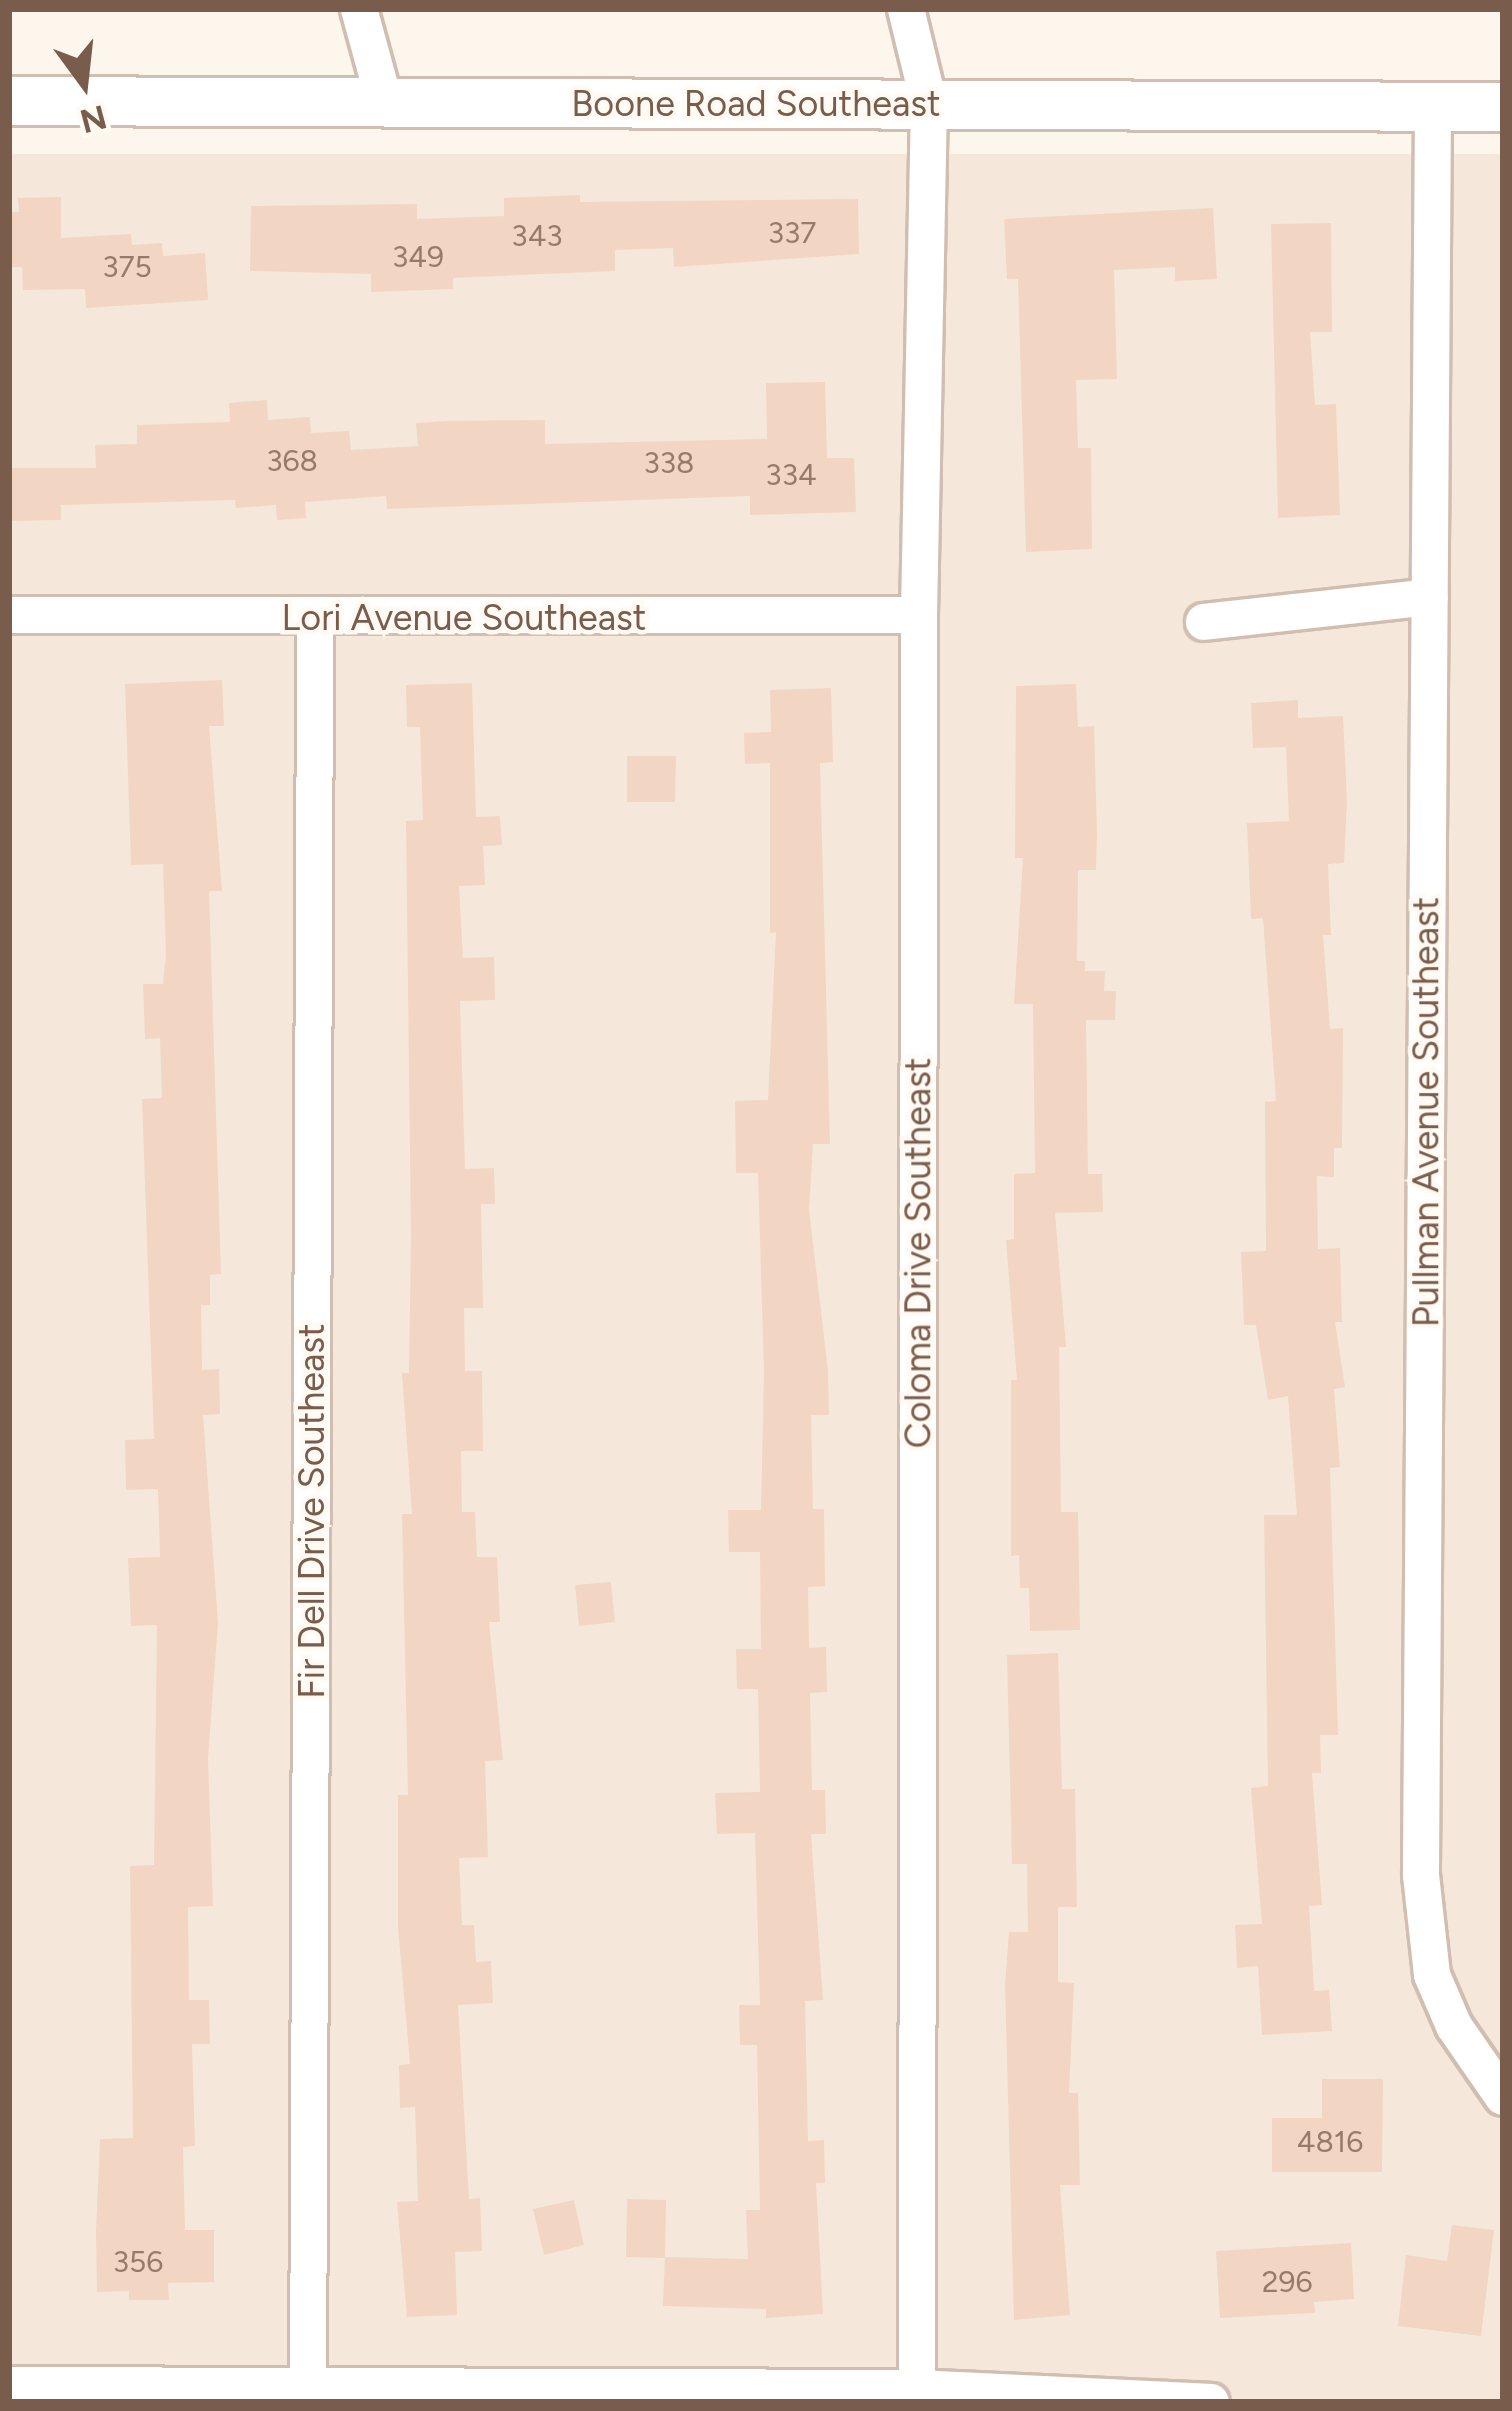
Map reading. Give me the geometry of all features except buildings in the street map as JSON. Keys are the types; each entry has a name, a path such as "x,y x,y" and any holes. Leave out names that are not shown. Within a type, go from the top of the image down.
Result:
{"street":[{"path":"359,9 385,104"},
{"name":"Coloma Drive Southeast","path":"906,9 929,103 919,615 917,2395"},
{"name":"Boone Road Southeast","path":"9,101 1503,107"},
{"name":"Pullman Avenue Southeast","path":"1433,106 1422,1895 1432,1975 1454,2026 1503,2096"},
{"path":"1204,622 1430,597"},
{"name":"Lori Avenue Southeast","path":"9,615 315,620 919,615"},
{"name":"Fir Dell Drive Southeast","path":"308,2394 315,620"},
{"path":"9,2385 308,2394 917,2395 1211,2402"}],"shaded area":[{"path":"9,154 1503,154 1503,2402 9,2402"}]}
